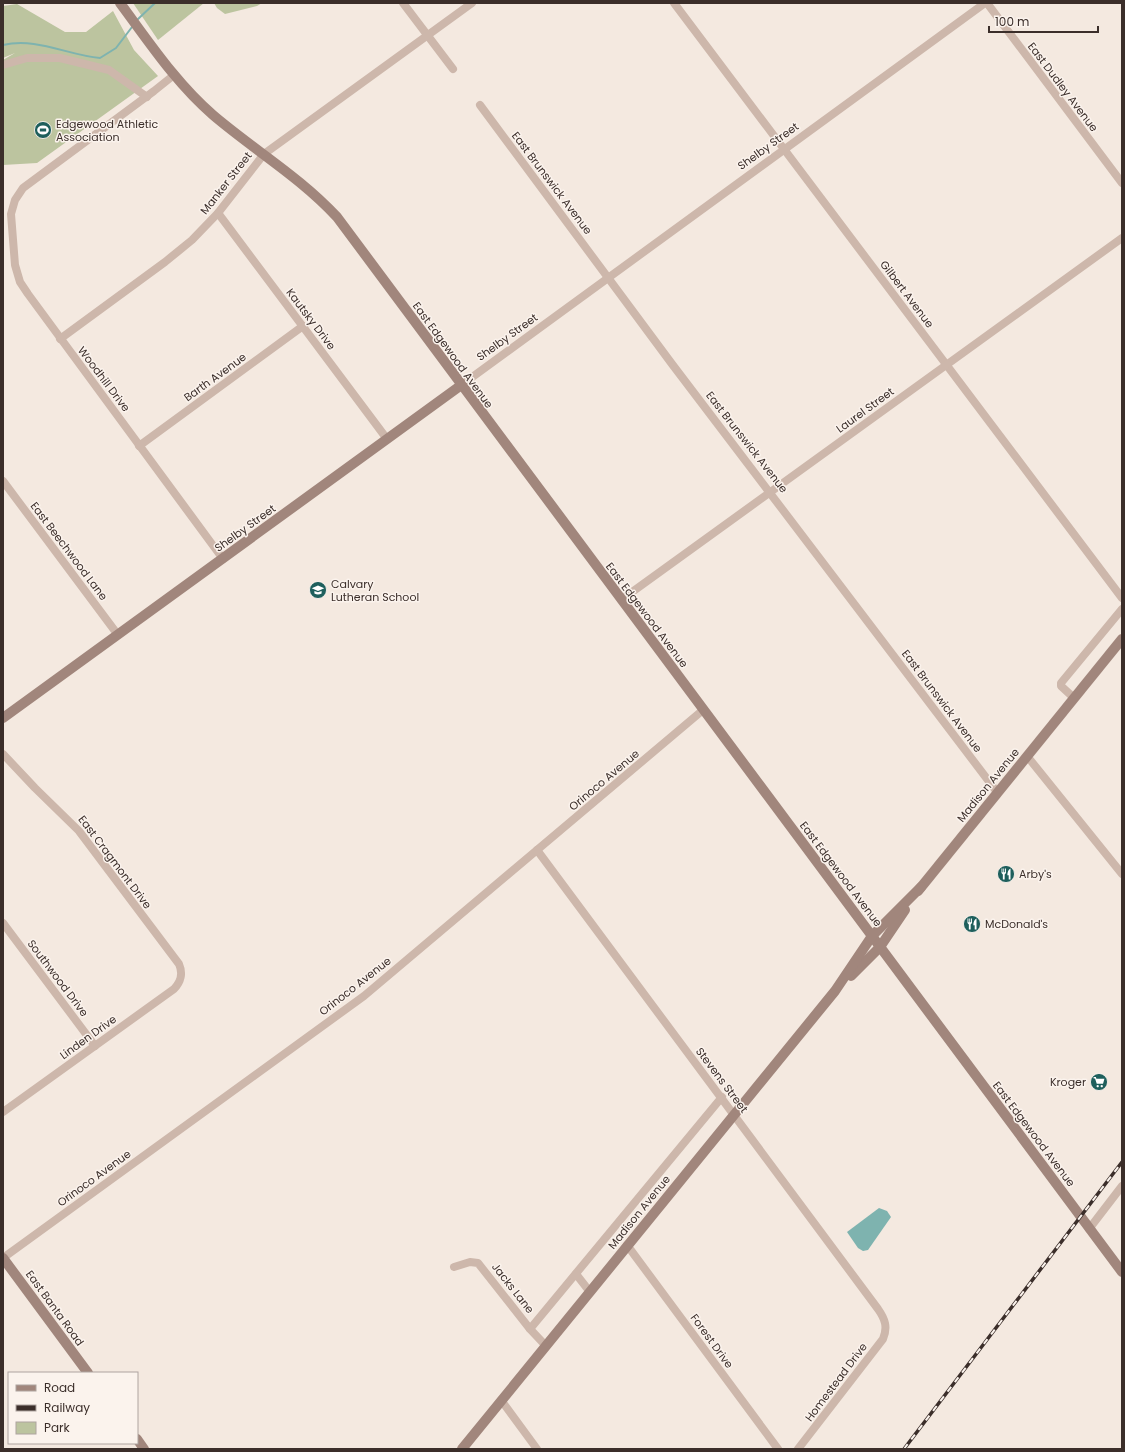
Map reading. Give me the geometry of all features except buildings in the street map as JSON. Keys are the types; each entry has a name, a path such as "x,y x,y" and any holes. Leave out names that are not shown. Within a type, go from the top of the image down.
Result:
{"main road":[{"name":"East Edgewood Avenue","path":"121,5 174,75 212,114 309,188 336,217 460,386 1122,1272"},
{"name":"Shelby Street","path":"3,718 460,386"},
{"name":"Madison Avenue","path":"835,991 880,947 921,887 1122,639"},
{"name":"Madison Avenue","path":"462,1449 835,991 872,936 921,887"},
{"name":"East Banta Road","path":"3,1258 87,1372"},
{"path":"138,1440 144,1449"}],"street":[{"path":"403,3 454,69"},
{"name":"Manker Street","path":"60,339 171,258 192,240 218,213 264,154 472,3"},
{"name":"Gilbert Avenue","path":"674,3 1122,598"},
{"name":"Shelby Street","path":"460,386 986,3"},
{"name":"East Dudley Avenue","path":"986,3 1122,184"},
{"path":"3,65 27,58 60,58 109,70 147,97 174,75"},
{"name":"Woodhill Drive","path":"147,97 32,180 17,196 13,204 11,214 14,258 18,276 26,291 223,558"},
{"name":"East Brunswick Avenue","path":"480,105 997,792"},
{"name":"Kautsky Drive","path":"218,213 387,439"},
{"name":"Laurel Street","path":"621,600 1122,238"},
{"name":"Barth Avenue","path":"139,446 303,326"},
{"name":"East Beechwood Lane","path":"3,481 118,635"},
{"path":"1074,698 1061,686 1061,683 1122,609"},
{"name":"Orinoco Avenue","path":"3,1258 364,996 703,710"},
{"name":"East Cragmont Drive","path":"3,754 35,788 70,821 90,844 178,964 181,975"},
{"path":"1027,756 1122,874"},
{"name":"Stevens Street","path":"537,850 878,1308 886,1326"},
{"name":"Southwood Drive","path":"3,923 95,1046"},
{"name":"Linden Drive","path":"3,1112 174,989 179,982 181,975"},
{"name":"Madison Avenue","path":"530,1329 722,1097"},
{"path":"1090,1229 1122,1186"},
{"name":"Forest Drive","path":"628,1245 778,1449"},
{"name":"Jacks Lane","path":"454,1267 470,1262 478,1263 530,1329 546,1346"},
{"path":"576,1274 590,1292"},
{"name":"Homestead Drive","path":"798,1449 882,1339 886,1326"},
{"path":"501,1400 537,1449"}],"green space":[{"path":"133,3 204,3 158,40"},
{"path":"214,3 262,3 257,6 225,14 217,8"},
{"name":"Edgewood Athletic Association","path":"17,4 65,32 86,32 113,11 134,50 158,76 37,163 3,165 3,60 15,53 3,58 3,6"}],"water":[{"path":"879,1208 887,1211 891,1217 868,1250 863,1251 858,1248 847,1232"}],"waterway":[{"path":"137,20 155,3"},
{"path":"3,45 27,43 100,58 116,48 132,27"}],"railway":[{"path":"904,1449 1122,1162"}],"place":[{"name":"Edgewood Athletic Association","path":"43,130"},
{"name":"Calvary Lutheran School","path":"318,590"},
{"name":"Arby's","path":"1006,874"},
{"name":"McDonald's","path":"972,924"},
{"name":"Kroger","path":"1099,1082"}]}
